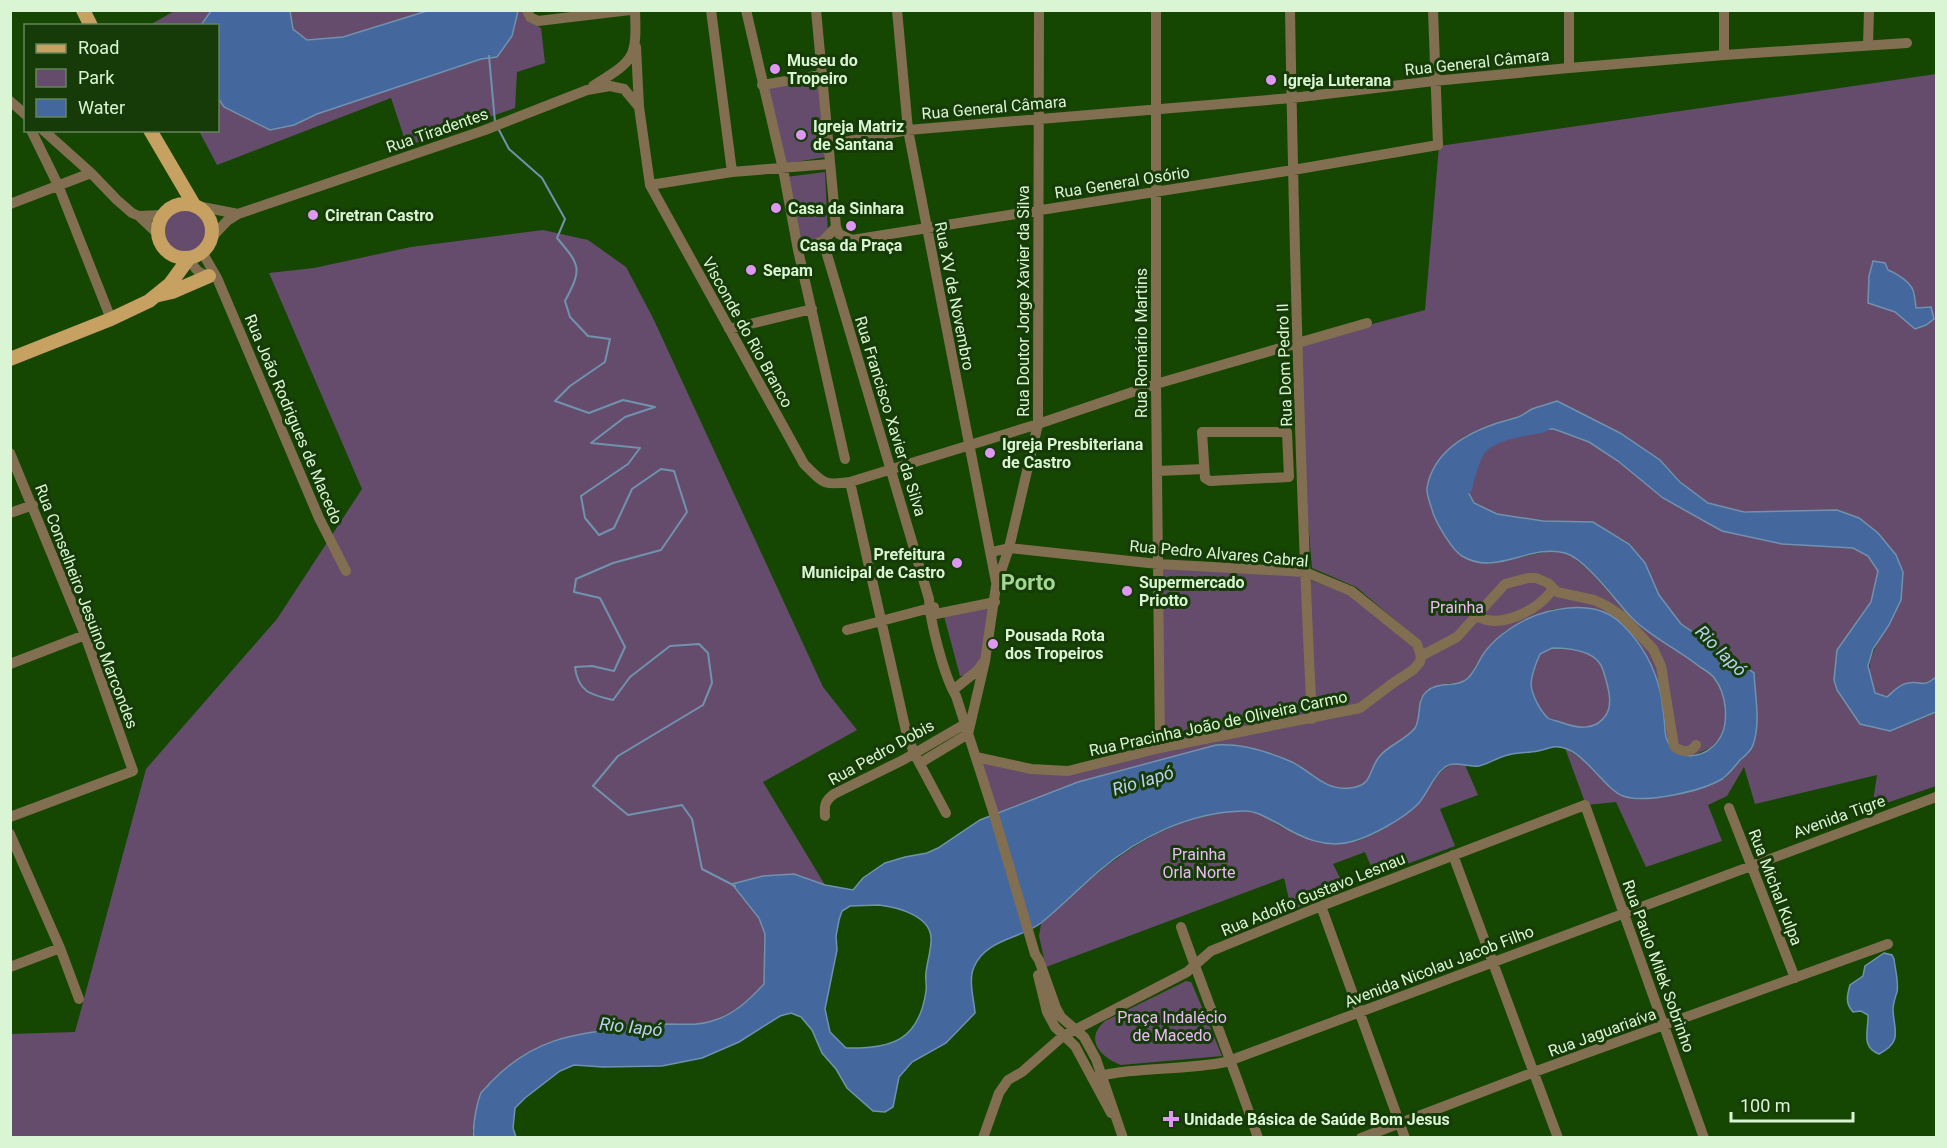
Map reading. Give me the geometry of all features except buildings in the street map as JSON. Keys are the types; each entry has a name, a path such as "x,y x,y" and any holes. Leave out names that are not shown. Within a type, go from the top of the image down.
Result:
{"main road":[{"path":"83,10 90,24"},
{"path":"10,359 111,319 157,295 170,284 211,238 210,220 196,206 176,177 151,132"},
{"path":"170,284 172,267 163,248 158,228 166,212 176,177"},
{"path":"166,212 182,203 196,206"},
{"path":"163,248 177,257 194,256"},
{"path":"157,295 172,292 209,273"}],"street":[{"path":"527,12 538,21 630,10"},
{"path":"635,10 639,107 650,185 732,172 830,164"},
{"path":"711,10 732,172"},
{"path":"746,10 783,169 798,250 845,459"},
{"path":"798,250 823,241 836,227 816,10"},
{"name":"Rua XV de Novembro","path":"897,10 908,130 968,445 995,562 995,602 985,661 976,701 966,729"},
{"name":"Rua Doutor Jorge Xavier da Silva","path":"995,562 1009,548 1038,424 1039,10"},
{"name":"Rua Romário Martins","path":"1156,10 1156,384 1160,748"},
{"name":"Rua Dom Pedro II","path":"1290,10 1305,572 1312,719"},
{"path":"1433,10 1434,81"},
{"path":"1569,10 1569,68"},
{"path":"1724,10 1724,55"},
{"path":"1868,45 1869,10"},
{"name":"Rua General Câmara","path":"828,145 908,130 1292,98 1569,68 1907,43"},
{"path":"587,90 629,60 636,47"},
{"path":"762,85 821,75"},
{"name":"Rua General Osório","path":"836,227 839,234 852,240 1438,145 1434,81"},
{"name":"Rua Tiradentes","path":"238,214 485,130 587,90 610,86 624,89 639,107"},
{"path":"10,101 24,116"},
{"path":"32,132 58,185 111,319"},
{"path":"45,132 117,200 158,234"},
{"path":"10,204 91,173"},
{"name":"Visconde do Rio Branco","path":"650,185 804,464 820,480 830,485 850,482"},
{"path":"196,206 238,214"},
{"path":"139,216 166,212"},
{"path":"211,238 227,221 238,214"},
{"name":"Rua Francisco Xavier da Silva","path":"823,241 966,729 1035,954"},
{"name":"Rua João Rodrigues de Macedo","path":"194,256 193,266 209,273 319,518 346,571"},
{"path":"729,329 812,309"},
{"path":"946,813 917,758 906,731 850,482 1038,424 1156,384 1367,323"},
{"path":"1202,432 1287,432 1289,477 1218,482 1205,478 1204,469 1202,432"},
{"name":"Rua Conselheiro Jesuino Marcondes","path":"10,453 85,635 133,771 10,817"},
{"path":"1157,471 1204,469"},
{"path":"10,513 33,505"},
{"path":"995,562 996,551 1009,548"},
{"name":"Rua Pedro Alvares Cabral","path":"1009,548 1158,564 1305,572 1351,591 1408,635 1417,644 1421,656"},
{"name":"Rua Pracinha João de Oliveira Carmo","path":"976,757 1031,769 1068,771 1160,748 1360,708 1413,670 1420,662 1421,656 1456,637 1500,589 1513,581 1536,578 1548,583 1552,590 1594,600 1605,605 1622,616 1636,630 1653,649 1661,666 1674,746 1679,751 1685,751 1696,745"},
{"path":"1477,616 1492,622 1515,616 1534,607 1552,590"},
{"path":"847,630 932,608 995,602"},
{"path":"10,664 85,635"},
{"path":"976,701 965,703 956,694 985,661"},
{"name":"Rua Pedro Dobis","path":"825,816 824,807 827,800 834,794 898,763 917,758 966,729"},
{"name":"Avenida Tigre","path":"1752,864 1936,796"},
{"name":"Rua Adolfo Gustavo Lesnau","path":"983,1137 999,1093 1008,1080 1022,1072 1076,1028 1173,980 1187,972 1211,951 1321,906 1585,805"},
{"name":"Rua Paulo Milek Sobrinho","path":"1585,805 1704,1137"},
{"name":"Rua Michal Kulpa","path":"1729,808 1795,978"},
{"path":"10,834 60,948 79,999"},
{"path":"1453,855 1557,1137"},
{"name":"Avenida Nicolau Jacob Filho","path":"1096,1072 1121,1067 1130,1071 1212,1065 1232,1060 1752,864"},
{"path":"1321,906 1405,1137"},
{"path":"1181,927 1232,1060 1258,1137"},
{"name":"Rua Jaguariaíva","path":"1361,1137 1888,944"},
{"path":"10,967 60,948"},
{"path":"1035,954 1061,1017 1084,1037 1096,1072 1115,1109 1115,1117 1123,1137"},
{"path":"1035,954 1047,1012 1055,1027 1075,1046 1096,1072"}],"green space":[{"path":"176,10 524,11 525,19 541,28 545,63 517,72 515,108 407,146 391,98 217,165 200,132 219,132 219,24 152,24"},
{"path":"1936,74 1936,677 1925,683 1898,687 1887,697 1875,693 1871,682 1871,658 1901,600 1837,510 1756,512 1724,508 1709,503 1688,489 1657,458 1557,401 1530,410 1518,418 1507,419 1465,436 1447,451 1489,564 1550,551 1568,553 1591,572 1611,595 1661,639 1715,678 1723,696 1726,719 1720,738 1710,748 1690,757 1682,756 1675,751 1666,738 1663,710 1654,671 1644,652 1619,623 1593,610 1553,609 1505,631 1476,665 1469,677 1460,683 1448,683 1420,699 1420,718 1413,731 1380,755 1371,777 1363,785 1353,788 1336,788 1316,780 1295,764 1140,765 1078,782 997,815 981,763 1045,773 1361,710 1417,668 1419,640 1356,587 1312,568 1293,345 1425,310 1439,146","holes":["1885,263 1888,270 1914,290 1915,329 1895,312 1869,303 1869,276"]},
{"name":"Igreja Matriz de Santana","path":"818,78 826,157 783,164 765,86"},
{"path":"825,172 828,234 801,244 786,177"},
{"path":"184,205 202,213 207,229 201,246 184,256 169,244 164,236 162,221 166,214"},
{"path":"543,230 588,240 626,267 653,318 823,687 857,730 763,782 825,885 794,874 763,876 733,885 759,918 765,934 764,984 750,999 732,1013 714,1021 693,1026 667,1024 598,1030 472,1130 474,1137 11,1137 10,1034 75,1032 146,769 277,619 362,489 269,273 314,268 411,247"},
{"path":"1526,429 1554,429 1589,442 1618,461 1782,544 1853,548 1868,556 1878,571 1871,602 1837,650 1890,731 1936,713 1936,786 1872,808 1877,775 1755,804 1744,767 1727,796 1708,805 1722,841 1646,867 1616,802 1586,805 1565,748 1586,762 1620,795 1646,799 1707,786 1725,778 1737,764 1757,731 1754,673 1681,624 1659,595 1645,563 1629,543 1593,522 1543,521 1497,514 1474,503 1467,490 1468,475 1480,447 1498,435"},
{"name":"Prainha","path":"1160,566 1299,576 1349,594 1412,645 1418,655 1416,662 1360,704 1163,745"},
{"path":"991,604 979,668 971,674 960,676 944,616"},
{"path":"1552,648 1589,654 1600,663 1608,687 1610,705 1606,715 1596,724 1579,727 1566,724 1548,718 1539,707 1531,685 1532,677 1540,654"},
{"name":"Prainha Orla Norte","path":"1453,764 1465,765 1478,795 1440,809 1455,846 1375,876 1365,852 1333,864 1345,888 1294,909 1291,908 1284,878 1046,967 1039,936 1041,924 1080,888 1121,856 1165,830 1190,820 1235,810 1247,810 1258,813 1288,830 1338,841 1358,841 1386,827 1413,809 1437,776"},
{"name":"Praça Indalécio de Macedo","path":"1186,981 1191,982 1193,986 1222,1056 1121,1065 1113,1062 1097,1047 1096,1034 1105,1021"}],"water":[{"path":"211,11 290,11 293,29 307,40 343,37 427,11 518,11 512,36 497,57 481,59 317,114 294,125 270,130 224,107 219,100 219,24 202,24"},
{"path":"1873,261 1885,263 1888,270 1907,282 1913,290 1916,308 1931,307 1934,319 1915,329 1895,312 1868,303 1869,276"},
{"path":"1557,401 1620,433 1660,460 1680,482 1708,503 1744,512 1837,510 1859,518 1878,533 1896,555 1903,572 1901,600 1889,625 1873,649 1868,666 1875,693 1887,697 1905,684 1924,683 1936,677 1936,712 1890,731 1860,724 1837,690 1834,680 1837,650 1871,602 1878,571 1868,556 1853,548 1782,544 1722,531 1663,498 1618,461 1589,442 1554,429 1526,429 1498,435 1480,447 1468,475 1467,490 1474,503 1497,514 1543,521 1593,522 1629,544 1645,563 1659,595 1681,624 1754,673 1757,719 1753,745 1722,779 1701,788 1674,795 1633,798 1615,792 1573,752 1553,747 1511,754 1479,766 1448,765 1436,776 1417,805 1387,826 1354,841 1333,844 1314,841 1248,811 1224,812 1185,821 1131,847 1099,871 1041,923 995,945 979,958 972,972 971,984 975,1013 946,1043 912,1062 899,1077 893,1107 885,1112 873,1111 847,1088 836,1069 822,1053 812,1030 801,1017 791,1013 780,1016 739,1042 702,1058 662,1066 574,1065 560,1071 515,1108 513,1128 516,1137 474,1137 475,1115 481,1093 506,1068 538,1048 554,1041 590,1033 667,1024 706,1023 727,1015 753,996 764,984 765,934 759,918 732,884 763,876 794,874 825,885 853,890 863,878 885,863 927,853 980,820 1078,782 1216,745 1235,745 1264,751 1292,762 1333,787 1357,787 1366,781 1383,753 1415,728 1421,700 1426,692 1436,686 1464,681 1472,673 1486,650 1502,634 1527,619 1547,612 1568,608 1590,609 1610,615 1623,625 1642,648 1656,677 1664,713 1666,737 1670,746 1677,752 1692,756 1709,750 1721,736 1726,715 1722,692 1715,679 1639,624 1582,563 1565,553 1552,551 1501,562 1475,561 1462,556 1454,548 1435,518 1427,488 1431,473 1448,450 1473,433","holes":["1552,648 1589,654 1600,663 1610,699 1606,715 1596,724 1585,727 1566,724 1548,718 1539,707 1531,685 1532,677 1540,654","879,905 912,914 920,919 930,932 931,945 926,991 917,1021 900,1039 876,1047 846,1048 830,1032 825,1009 837,950 836,936 839,920 842,911 850,906"]},
{"path":"1884,953 1892,955 1897,976 1897,992 1893,1010 1895,1035 1891,1045 1879,1054 1869,1047 1867,1042 1868,1015 1861,1011 1853,1012 1849,1006 1848,996 1850,985 1863,976 1865,966"}],"waterway":[{"path":"489,56 495,122"},
{"path":"499,130 509,149 542,178 565,219 557,238 571,255 576,268 574,282 565,301 570,317 588,336 610,339 605,362 570,386 555,401 589,413 623,400 655,407 625,417 591,443 640,448 628,464 581,496 585,518 599,535 614,528 632,489 661,469 674,471 687,512 661,550 613,563 576,579 574,592 600,598 625,647 614,671 592,666 575,667 579,682 592,694 613,700 630,677 670,646 699,644 708,653 712,683 703,705 618,756 593,786 628,815 682,805 692,819 702,869 735,886"},
{"name":"Rio Iapó","path":"1465,487 1475,455 1486,442 1510,432 1543,425"}],"place":[{"name":"Museu do Tropeiro","path":"775,69"},
{"name":"Igreja Luterana","path":"1271,80"},
{"name":"Igreja Matriz de Santana","path":"801,135"},
{"name":"Casa da Sinhara","path":"776,208"},
{"name":"Ciretran Castro","path":"313,215"},
{"name":"Casa da Praça","path":"851,226"},
{"name":"Sepam","path":"751,270"},
{"name":"Igreja Presbiteriana de Castro","path":"990,453"},
{"name":"Prefeitura Municipal de Castro","path":"957,563"},
{"name":"Supermercado Priotto","path":"1127,591"},
{"name":"Pousada Rota dos Tropeiros","path":"993,644"},
{"name":"Unidade Básica de Saúde Bom Jesus","path":"1171,1119"}],"district":[{"name":"Porto","path":"1028,582"}]}
